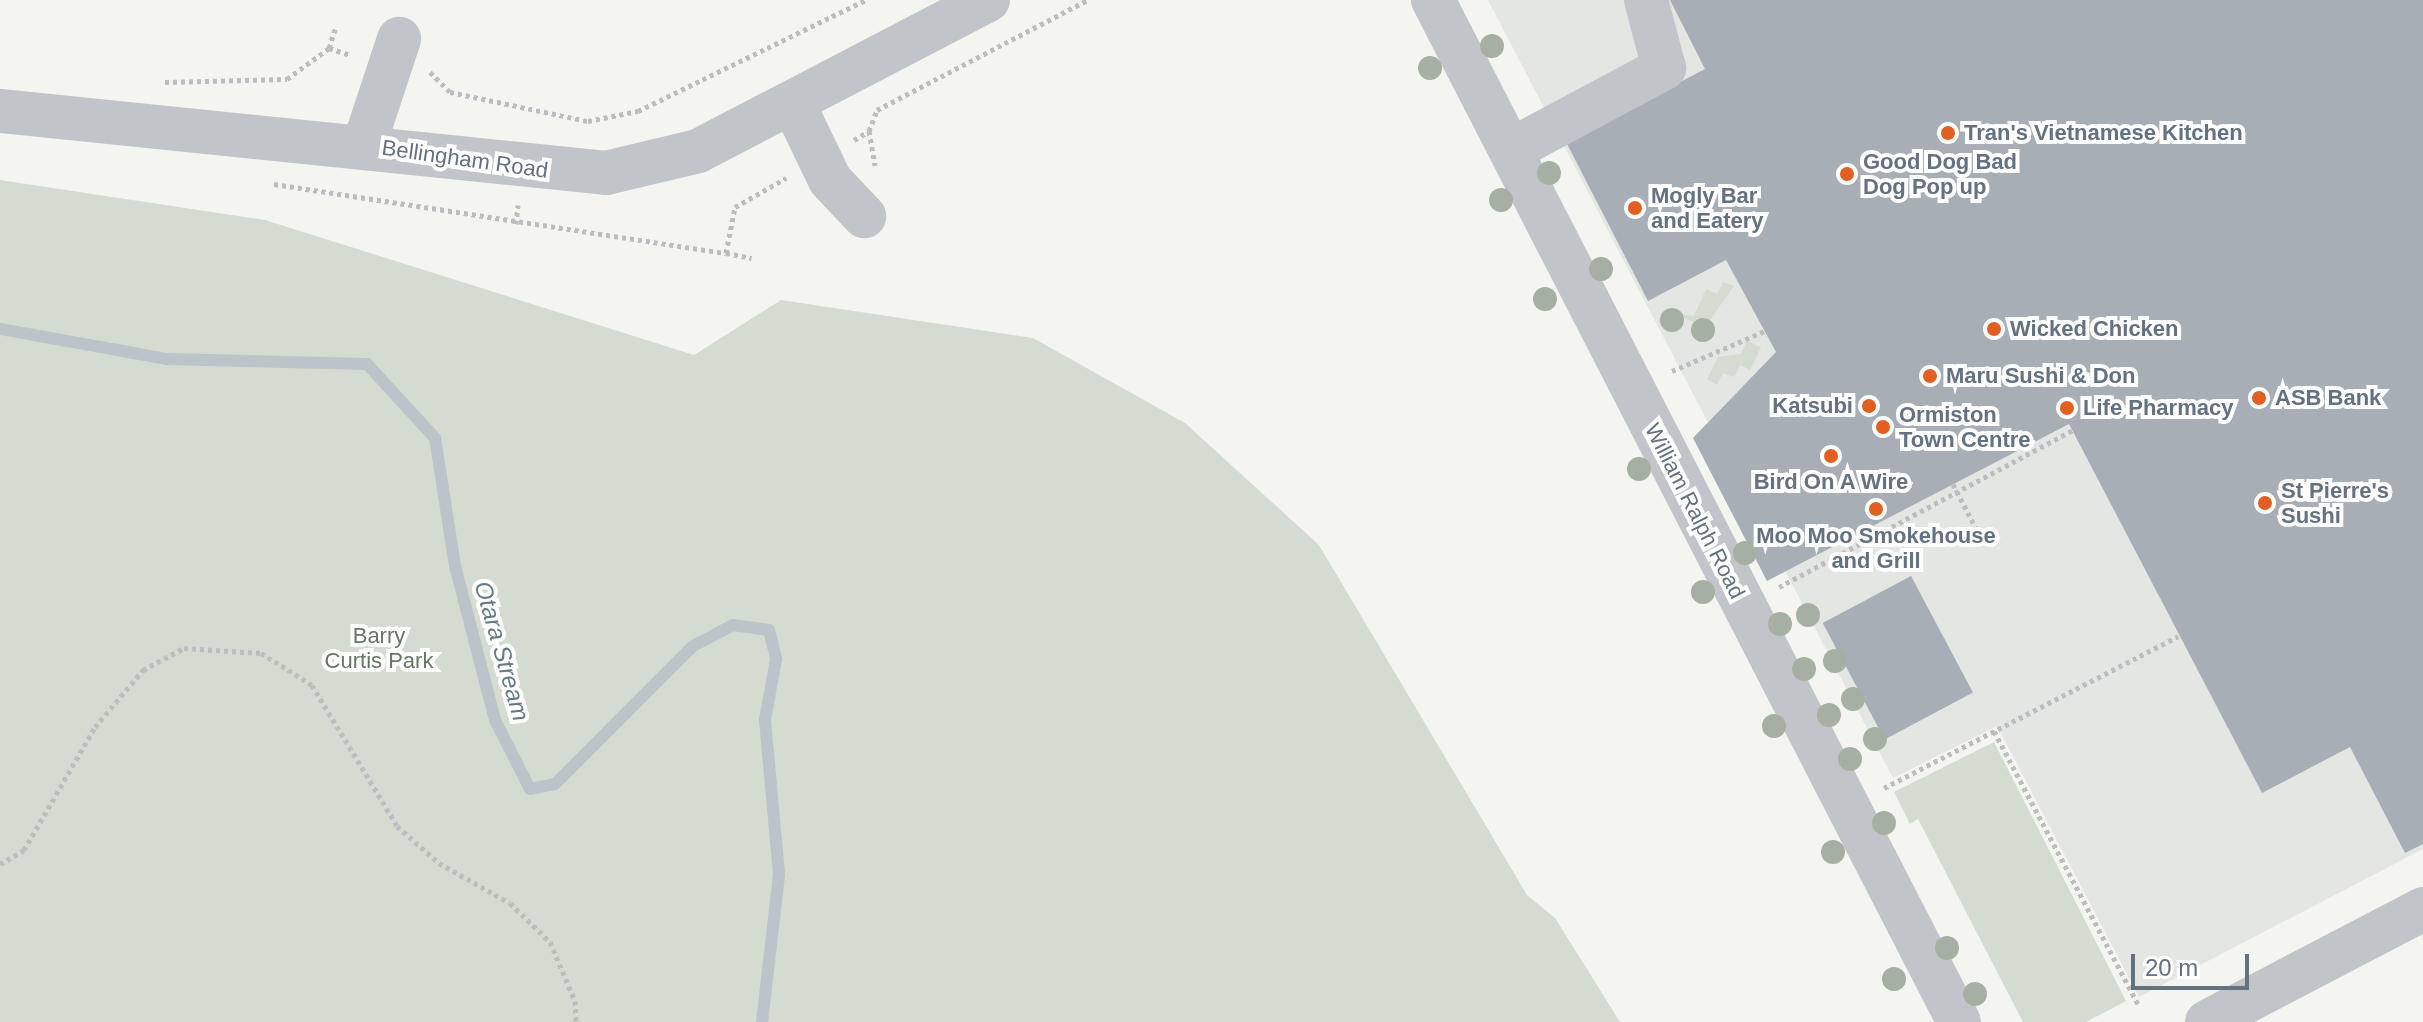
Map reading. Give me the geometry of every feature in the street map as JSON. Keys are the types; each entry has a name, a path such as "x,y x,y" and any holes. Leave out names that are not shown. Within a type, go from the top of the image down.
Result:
{"street":[{"name":"Bellingham Road","path":"0,111 364,145 528,170 606,173 698,151 988,0"},
{"name":"William Ralph Road","path":"1433,0 1959,1022"},
{"path":"1511,150 1664,68 1646,0"},
{"path":"364,145 411,55"},
{"path":"793,103 830,180 864,216"},
{"path":"2207,1022 2423,909"}],"path":[{"path":"411,55 450,92 588,121 638,111 866,0"},
{"path":"878,171 869,131 877,110 1087,0"},
{"path":"147,82 287,79 310,69 329,48 336,26"},
{"path":"329,48 352,56"},
{"path":"846,144 869,131"},
{"path":"264,183 752,258"},
{"path":"726,253 735,207 768,188"},
{"path":"1672,371 1765,331"},
{"path":"1779,587 2073,430"},
{"path":"1953,484 1981,538"},
{"path":"1847,807 2178,636"},
{"path":"0,864 24,850 95,727 143,670 184,648 261,653 312,685 397,826 439,863 510,903 550,942 575,1001 576,1022"},
{"path":"1994,731 2138,1004"}],"shaded area":[{"name":"Ormiston Town Centre","path":"1488,0 2423,0 2423,849 2139,997 1997,726 1893,778"}],"green space":[{"name":"Barry Curtis Park","path":"0,180 265,220 694,355 781,300 1033,338 1185,423 1319,545 1527,895 1555,918 1620,1022 0,1022"},
{"path":"1723,282 1734,286 1705,327 1682,317 1675,330 1658,322 1663,312 1694,316 1706,289 1717,294"},
{"path":"1747,341 1761,347 1750,370 1740,365 1734,377 1723,373 1717,385 1707,379 1718,357 1741,354"},
{"path":"1994,742 2126,1001 2086,1022 2023,1022 1918,819 1910,824 1894,792"}],"building":[{"name":"Ormiston Town Centre","path":"1670,0 2423,0 2423,844 2405,853 2350,747 2262,793 2069,424 1767,581 1693,438 1776,352 1726,260 1648,301 1566,142 1705,69"},
{"path":"1911,576 1973,693 1885,739 1823,623"}],"waterway":[{"name":"Otara Stream","path":"0,329 166,359 367,364 435,438 455,566 495,720 530,789 555,784 693,646 733,625 769,630 776,659 765,720 779,875 762,1022"}],"place":[{"name":"Tran's Vietnamese Kitchen","path":"1948,133"},
{"name":"Good Dog Bad Dog Pop up","path":"1847,174"},
{"name":"Mogly Bar and Eatery","path":"1635,208"},
{"name":"Wicked Chicken","path":"1994,329"},
{"name":"Maru Sushi & Don","path":"1930,376"},
{"name":"ASB Bank","path":"2259,398"},
{"name":"Katsubi","path":"1869,406"},
{"name":"Life Pharmacy","path":"2067,408"},
{"name":"Ormiston Town Centre","path":"1883,427"},
{"name":"Bird On A Wire","path":"1831,456"},
{"name":"St Pierre's Sushi","path":"2265,503"},
{"name":"Moo Moo Smokehouse and Grill","path":"1876,509"}]}
